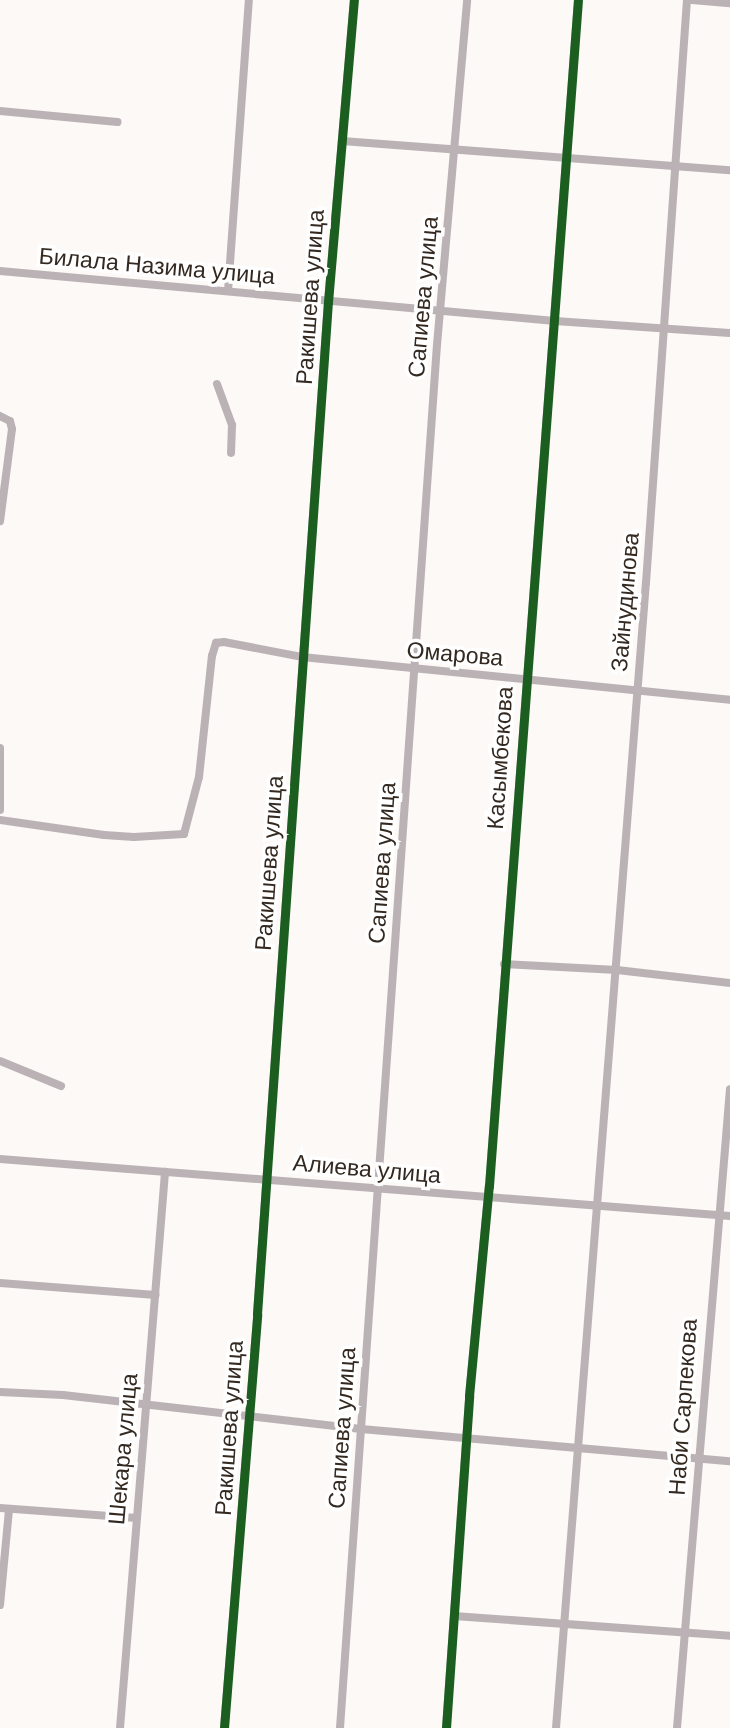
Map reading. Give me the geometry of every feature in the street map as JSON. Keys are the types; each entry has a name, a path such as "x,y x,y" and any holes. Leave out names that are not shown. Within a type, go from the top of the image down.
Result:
{"street":[{"path":"228,291 249,0"},
{"name":"Ракишева улица","path":"224,1728 328,302 354,0"},
{"name":"Сапиева улица","path":"340,1728 440,310 467,0"},
{"name":"Касымбекова","path":"446,1728 578,0"},
{"path":"690,0 730,3"},
{"name":"Зайнудинова","path":"556,1728 617,970 657,439 662,328 690,0"},
{"path":"0,111 117,122"},
{"path":"342,141 730,170"},
{"name":"Билала Назима улица","path":"0,271 328,302 730,333"},
{"path":"217,384 232,425 231,453"},
{"path":"0,416 10,421 12,429 0,521"},
{"name":"Омарова","path":"0,820 114,836 184,834 199,777 216,643 225,642 302,657 415,670 730,700"},
{"path":"0,748 0,810"},
{"path":"504,964 617,970 730,983"},
{"path":"0,1062 61,1086"},
{"name":"Наби Сарпекова","path":"677,1728 730,1089"},
{"name":"Алиева улица","path":"0,1159 730,1216"},
{"name":"Шекара улица","path":"120,1728 165,1172"},
{"path":"0,1283 156,1295"},
{"path":"0,1392 63,1395 360,1429 730,1461"},
{"path":"0,1605 5,1509 137,1518"},
{"path":"454,1616 730,1636"}],"cycle path":[{"path":"224,1728 257,1314 328,302 354,0"},
{"path":"446,1728 469,1396 489,1186 578,0"}]}
